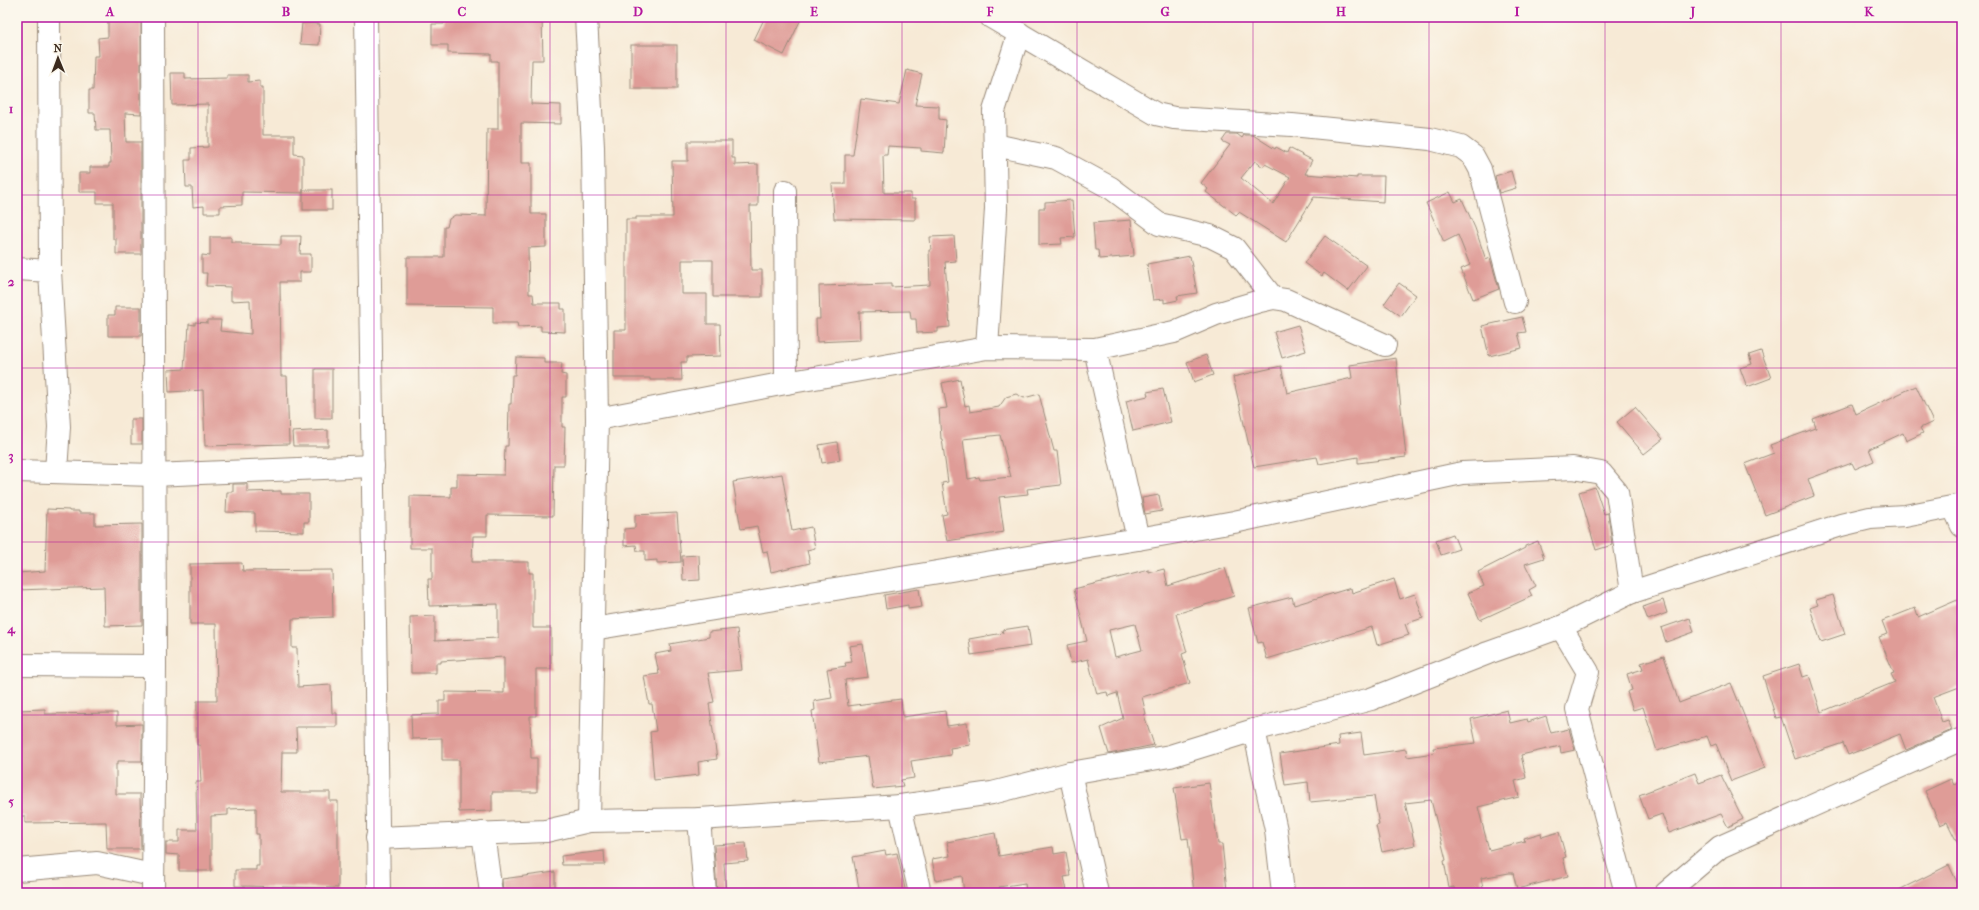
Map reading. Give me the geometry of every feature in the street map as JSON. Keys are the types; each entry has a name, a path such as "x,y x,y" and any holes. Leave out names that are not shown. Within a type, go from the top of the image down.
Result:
{"street":[{"path":"49,17 50,271 59,427 56,471"},
{"path":"17,870 97,863 153,884 155,666 153,17"},
{"path":"366,17 379,893"},
{"path":"586,17 593,147 597,419 589,821"},
{"path":"991,17 1156,114 1174,118 1292,126 1430,139 1461,147 1473,156 1480,169 1515,302"},
{"path":"987,348 996,209 994,111 1019,33"},
{"path":"995,145 1056,158 1111,188 1159,224 1210,236 1234,248 1273,298"},
{"path":"785,191 786,383"},
{"path":"17,269 50,271"},
{"path":"597,419 786,383 987,348 1095,350 1174,332 1216,314 1273,298 1286,300 1385,345"},
{"path":"1095,350 1138,540"},
{"path":"17,471 154,475 372,466"},
{"path":"593,629 1138,540 1234,522 1462,473 1573,468 1601,473 1617,492 1632,592"},
{"path":"377,838 546,831 589,821 699,819 900,806 992,793 1070,773 1170,756 1254,730 1372,699 1488,653 1561,628 1632,592 1841,525 1870,518 1959,513"},
{"path":"1561,628 1588,672 1577,709 1626,893"},
{"path":"17,665 155,666"},
{"path":"1254,730 1276,830 1283,893"},
{"path":"1666,893 1720,847 1962,739"},
{"path":"1070,773 1097,893"},
{"path":"900,806 920,893"},
{"path":"699,819 705,893"},
{"path":"483,833 491,893"}],"building":[{"path":"108,17 141,17 141,114 125,113 126,142 141,142 141,254 116,254 116,239 113,239 113,203 97,203 97,192 79,192 79,173 90,173 90,167 109,167 109,163 111,163 110,130 96,130 95,113 89,113 89,90 93,90 94,56 99,56 98,38 108,37"},
{"path":"444,17 542,17 543,60 532,60 531,104 561,105 561,124 521,123 521,163 531,163 531,214 546,214 546,247 528,248 529,294 533,294 534,303 561,303 561,309 565,309 565,332 541,331 541,326 518,327 517,323 493,323 493,307 407,306 407,257 444,257 444,227 447,227 449,219 455,215 486,216 487,129 498,129 498,61 491,61 491,54 448,53 448,45 432,45 432,24 444,24"},
{"path":"765,17 802,17 784,55 754,40"},
{"path":"302,23 320,24 319,45 300,44"},
{"path":"631,45 677,45 677,89 631,89"},
{"path":"907,70 922,74 915,105 939,106 939,119 946,120 944,153 921,151 921,148 888,146 887,155 883,155 884,193 911,193 911,199 915,199 915,220 834,219 832,184 845,184 845,155 853,155 861,99 899,104"},
{"path":"171,73 185,73 185,79 227,78 227,75 248,75 248,82 260,81 260,87 263,87 263,135 294,135 294,154 303,155 303,193 242,192 242,205 220,206 220,213 204,213 204,206 193,207 192,187 186,187 185,160 191,160 191,148 208,147 208,104 172,105"},
{"path":"1227,134 1237,134 1242,138 1244,135 1253,135 1275,149 1276,147 1287,153 1289,148 1312,160 1305,174 1357,178 1357,176 1384,176 1383,202 1314,197 1286,242 1239,212 1236,215 1206,192 1208,189 1201,183 1230,145 1222,141","holes":["1255,161 1263,167 1265,164 1290,177 1273,204 1241,178"]},
{"path":"688,141 732,141 732,158 735,158 735,165 758,164 758,206 750,206 751,270 762,270 762,297 713,297 713,260 682,260 682,294 707,294 707,324 720,324 721,356 687,357 687,362 681,362 682,380 614,378 614,330 626,330 626,219 636,219 636,217 673,217 672,161 688,161"},
{"path":"1511,171 1516,188 1499,193 1495,176"},
{"path":"303,190 332,190 332,210 303,210"},
{"path":"1450,192 1455,202 1462,199 1475,228 1486,260 1490,258 1499,289 1473,299 1461,269 1470,265 1458,235 1444,242 1426,203"},
{"path":"1072,200 1075,237 1061,238 1062,244 1039,245 1039,208 1045,208 1045,202"},
{"path":"1131,220 1134,256 1099,259 1098,250 1095,250 1093,223"},
{"path":"281,236 301,236 300,254 311,254 311,272 300,272 300,282 280,282 281,376 287,376 289,444 205,446 203,390 169,392 168,370 184,369 189,324 195,325 195,322 208,323 208,320 221,320 220,331 251,334 250,300 231,301 231,287 206,286 207,273 202,273 202,255 210,256 210,237 231,237 231,242 241,242 241,244 281,245"},
{"path":"954,236 956,261 945,262 950,327 938,328 938,332 917,333 916,319 911,319 910,311 859,312 860,340 817,342 816,319 820,319 819,286 891,284 891,287 930,285 930,237"},
{"path":"1325,236 1367,266 1348,291 1324,273 1322,276 1304,263"},
{"path":"1190,256 1197,293 1177,296 1178,300 1164,303 1164,299 1153,300 1147,264"},
{"path":"1399,283 1416,295 1401,316 1384,304"},
{"path":"115,307 141,307 141,336 108,336 108,315 115,315"},
{"path":"1522,317 1526,332 1518,333 1522,348 1489,356 1482,326"},
{"path":"1298,325 1306,351 1282,358 1274,332"},
{"path":"1761,351 1771,378 1747,387 1740,368 1752,364 1749,355"},
{"path":"1206,355 1213,375 1194,382 1187,362"},
{"path":"516,357 544,358 544,363 562,363 561,374 566,375 566,397 562,397 562,427 565,427 564,465 554,465 553,516 487,515 487,536 473,536 472,562 529,562 529,573 533,573 533,628 551,628 551,669 536,669 536,716 530,716 531,758 537,758 537,792 492,792 492,811 459,812 459,760 442,760 442,738 412,739 411,715 439,714 439,701 445,701 445,692 504,693 504,657 441,661 441,663 436,663 436,673 411,673 410,617 435,616 435,641 498,638 498,604 429,606 428,579 432,579 432,548 410,548 410,496 451,497 451,487 457,487 457,474 504,475 505,446 508,446 509,404 511,404 512,375 515,375"},
{"path":"1396,358 1406,457 1358,463 1358,457 1319,464 1317,457 1254,467 1233,377 1281,366 1287,393 1352,378 1350,365"},
{"path":"315,369 332,369 332,418 315,418"},
{"path":"960,379 965,406 969,405 970,412 999,407 1006,397 1016,394 1024,398 1039,394 1054,451 1057,451 1061,485 1027,489 1028,494 999,497 1004,532 947,541 942,515 947,514 942,483 948,482 941,439 939,409 947,408 942,383","holes":["1000,435 1011,477 980,480 979,477 968,479 963,439"]},
{"path":"1916,386 1933,422 1920,428 1923,433 1906,441 1903,433 1869,449 1874,461 1855,469 1852,463 1808,479 1814,496 1765,515 1745,464 1774,453 1770,445 1816,428 1813,419 1852,404 1856,414"},
{"path":"1163,389 1171,422 1133,431 1126,401 1148,396 1147,392"},
{"path":"1635,407 1663,439 1644,454 1617,422"},
{"path":"131,419 142,419 142,444 131,444"},
{"path":"328,430 328,446 293,446 292,432"},
{"path":"837,442 840,460 822,463 819,445"},
{"path":"782,474 792,531 811,527 815,548 807,550 810,563 771,572 767,551 763,552 757,526 741,529 733,482"},
{"path":"233,484 247,484 247,492 281,491 281,494 309,494 309,522 304,522 304,532 255,531 255,513 226,512 227,492 233,492"},
{"path":"1595,487 1604,514 1608,513 1612,545 1596,550 1579,492"},
{"path":"1159,495 1162,511 1145,514 1142,498"},
{"path":"47,509 79,511 79,513 95,513 95,525 142,524 142,625 105,626 104,587 17,590 17,573 45,571"},
{"path":"677,513 681,562 657,563 657,560 645,561 645,551 637,551 636,545 624,546 624,529 635,528 635,515"},
{"path":"1453,534 1459,549 1441,555 1436,540"},
{"path":"1538,541 1544,558 1525,564 1536,586 1529,590 1532,596 1480,620 1468,593 1484,586 1478,572 1525,548 1525,546"},
{"path":"699,555 700,580 683,581 682,556"},
{"path":"242,563 243,571 332,570 333,617 292,619 292,648 297,648 298,687 331,685 332,713 337,713 337,727 296,727 297,752 282,752 281,792 330,792 330,801 338,801 338,888 235,886 235,870 256,870 256,866 259,866 259,834 256,834 256,808 228,809 228,815 211,816 211,871 179,871 179,855 166,854 166,842 179,842 179,830 197,830 196,782 201,782 199,745 197,745 197,701 217,701 216,624 190,624 190,564"},
{"path":"1225,568 1234,596 1176,614 1187,652 1182,654 1190,683 1142,697 1146,714 1144,715 1154,745 1109,754 1101,728 1123,718 1117,693 1108,696 1107,692 1097,694 1088,659 1071,663 1067,645 1087,641 1074,589 1149,570 1149,573 1164,569 1168,586","holes":["1135,624 1142,650 1115,657 1109,630"]},
{"path":"1394,579 1400,599 1415,594 1423,618 1405,624 1409,635 1377,645 1372,627 1267,659 1262,642 1258,643 1249,608 1292,597 1294,605 1351,588 1352,593"},
{"path":"919,589 922,607 908,609 908,605 886,609 884,595"},
{"path":"1833,595 1845,634 1821,642 1810,608 1818,605 1816,600"},
{"path":"1962,598 1962,686 1933,697 1942,722 1948,720 1952,730 1906,750 1900,734 1848,755 1843,743 1795,759 1781,717 1776,718 1763,676 1799,664 1803,677 1809,675 1821,712 1895,682 1891,674 1894,673 1879,637 1887,634 1882,621 1915,608 1918,617"},
{"path":"1663,600 1667,613 1648,620 1643,607"},
{"path":"1690,618 1694,632 1666,642 1661,628"},
{"path":"1028,626 1031,646 971,655 969,639 1003,633 1002,630"},
{"path":"737,629 742,670 708,673 714,702 709,703 717,759 698,762 699,775 654,780 650,732 656,731 652,704 649,704 644,676 659,674 655,654 671,651 670,644 709,637 709,632"},
{"path":"863,644 868,677 845,680 848,706 901,699 903,717 945,711 947,726 967,723 970,745 950,748 951,755 911,761 914,778 901,780 903,786 873,789 868,756 819,762 812,711 815,710 814,701 832,698 827,669 846,666 845,663 852,662 849,646"},
{"path":"1664,656 1679,703 1731,683 1765,768 1731,781 1716,744 1711,746 1707,736 1657,751 1643,707 1633,710 1627,692 1632,690 1627,674 1643,669 1641,663"},
{"path":"45,709 45,714 117,713 117,725 142,724 142,761 118,761 118,764 116,764 116,794 140,794 141,849 107,849 106,822 25,823 25,816 17,816 17,710"},
{"path":"1507,710 1510,723 1527,719 1528,722 1546,716 1551,733 1569,729 1575,750 1561,753 1560,746 1521,755 1526,778 1515,781 1519,797 1478,807 1489,850 1525,841 1524,838 1541,833 1542,837 1559,832 1566,857 1563,858 1568,876 1517,889 1513,873 1509,873 1481,878 1484,893 1455,893 1454,887 1449,888 1444,861 1446,860 1431,800 1405,803 1415,845 1382,852 1376,826 1379,825 1374,796 1310,802 1308,782 1285,785 1280,754 1339,745 1338,736 1361,733 1364,755 1406,749 1407,757 1434,753 1433,748 1476,743 1471,719"},
{"path":"1695,773 1699,783 1721,775 1743,819 1728,827 1721,814 1669,833 1662,814 1648,819 1639,795"},
{"path":"1951,779 1954,785 1962,781 1962,852 1947,822 1940,825 1925,791"},
{"path":"1209,783 1218,844 1222,844 1227,890 1194,893 1188,838 1182,839 1174,788"},
{"path":"995,833 999,856 1053,847 1054,854 1066,852 1070,876 1064,877 1067,890 1051,893 1026,893 1025,883 999,887 1000,893 964,893 962,876 936,881 932,859 950,856 947,842"},
{"path":"746,843 748,861 724,863 726,893 717,893 714,845"},
{"path":"604,851 605,865 562,865 561,856"},
{"path":"885,851 886,855 897,853 906,893 860,893 853,857"},
{"path":"1949,865 1962,893 1893,893"},
{"path":"555,872 555,892 503,893 502,879"}]}
